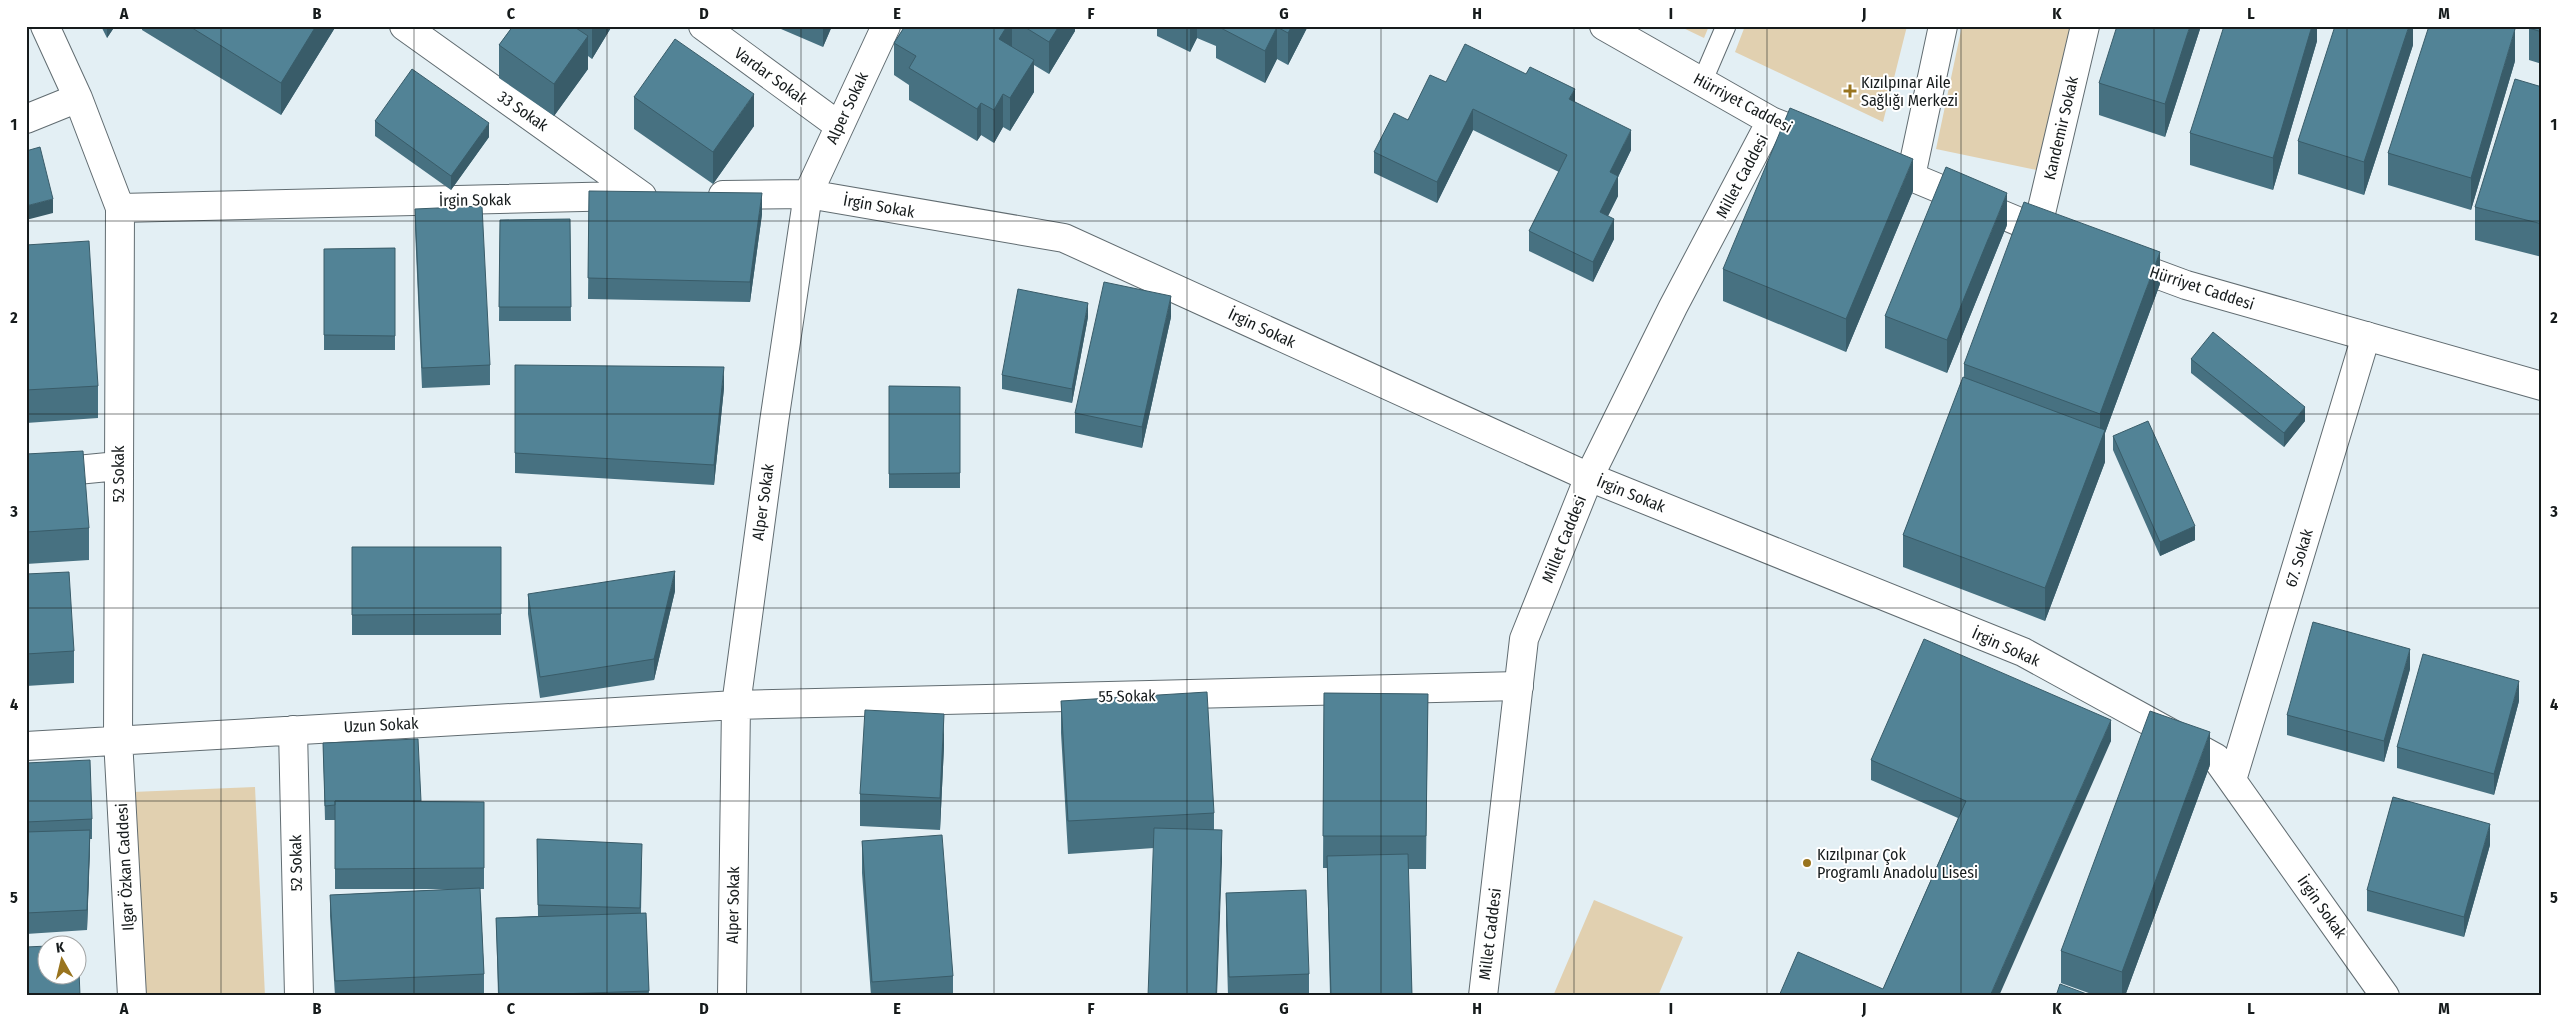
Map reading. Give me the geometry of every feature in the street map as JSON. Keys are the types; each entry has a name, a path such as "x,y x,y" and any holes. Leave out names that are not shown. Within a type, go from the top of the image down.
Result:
{"street":[{"path":"45,26 78,98 120,208"},
{"name":"33 Sokak","path":"404,26 642,196"},
{"name":"Vardar Sokak","path":"703,26 838,125"},
{"name":"Alper Sokak","path":"732,996 736,705 773,431 808,194 838,125 886,26"},
{"name":"Hürriyet Caddesi","path":"1604,26 1771,121 1912,176 2074,244"},
{"path":"1912,176 1943,26"},
{"name":"Kandemir Sokak","path":"2037,230 2085,26"},
{"path":"26,118 78,98"},
{"name":"Millet Caddesi","path":"1483,996 1524,639 1589,477 1673,307 1771,121"},
{"name":"İrgin Sokak","path":"700,195 808,194 1064,238 1589,477 2022,652 2216,758 2385,996"},
{"name":"İrgin Sokak","path":"120,208 671,195"},
{"name":"52 Sokak","path":"118,739 120,208"},
{"name":"Hürriyet Caddesi","path":"2102,254 2186,285 2542,386"},
{"name":"67. Sokak","path":"2232,780 2366,336"},
{"path":"26,475 118,466"},
{"name":"55 Sokak","path":"736,705 1519,686"},
{"name":"Uzun Sokak","path":"26,746 118,739 736,705"},
{"name":"52 Sokak","path":"293,730 299,996"},
{"name":"Ilgar Özkan Caddesi","path":"118,739 132,996"}],"lane":[{"path":"1702,82 1726,26"}],"shaded area":[{"path":"1679,26 1709,26 1704,38"},
{"name":"Kızılpınar Aile Sağlığı Merkezi","path":"1745,26 1907,26 1883,122 1735,52"},
{"path":"1962,26 2073,26 2046,172 1936,149"},
{"path":"255,787 265,996 141,996 132,792"},
{"path":"1594,900 1683,937 1658,996 1553,996"}],"building":[{"path":"189,26 316,26 281,83"},
{"path":"513,26 573,26 588,36 554,84 499,45"},
{"path":"905,26 1007,26 999,39 1034,60 1010,98 1003,94 994,110 981,103 977,109 909,68 916,56 894,43"},
{"path":"1023,26 1059,26 1049,42"},
{"path":"1217,26 1292,26 1288,33 1277,27 1265,51"},
{"path":"2117,26 2190,26 2165,104 2099,83"},
{"path":"2224,26 2312,26 2273,158 2190,133"},
{"path":"2335,26 2409,26 2364,162 2298,141"},
{"path":"2429,26 2507,26 2515,29 2471,178 2388,153"},
{"path":"2529,26 2542,26 2542,32 2529,28"},
{"path":"675,39 754,94 713,152 634,97"},
{"path":"1465,44 1526,74 1530,67 1575,89 1569,99 1631,130 1610,172 1618,176 1600,212 1614,219 1593,262 1529,231 1567,155 1473,109 1437,182 1374,152 1394,113 1408,120 1430,75 1446,82"},
{"path":"412,69 489,123 451,176 375,121"},
{"path":"2515,79 2542,87 2542,224 2475,207"},
{"path":"1790,108 1913,159 1846,319 1723,269"},
{"path":"40,147 53,199 26,206 26,151"},
{"path":"1946,167 2007,193 1947,340 1885,316"},
{"path":"589,191 762,193 750,282 588,278"},
{"path":"2024,202 2160,252 2100,414 1964,364"},
{"path":"482,206 490,365 422,368 415,209"},
{"path":"570,219 571,307 499,307 500,220"},
{"path":"89,241 98,386 26,390 26,245"},
{"path":"395,248 395,336 324,335 324,249"},
{"path":"1104,282 1171,296 1142,427 1075,413"},
{"path":"1018,289 1088,303 1072,389 1002,375"},
{"path":"2213,332 2305,407 2284,433 2191,359"},
{"path":"515,365 724,367 714,465 515,453"},
{"path":"1963,377 2105,430 2045,588 1903,535"},
{"path":"889,386 960,387 960,473 889,474"},
{"path":"2148,421 2195,526 2160,542 2113,436"},
{"path":"83,451 89,528 26,532 26,454"},
{"path":"352,547 501,547 501,614 352,615"},
{"path":"675,571 654,659 540,677 528,594"},
{"path":"69,572 74,651 26,654 26,574"},
{"path":"2313,622 2410,649 2384,741 2287,715"},
{"path":"1924,639 2111,720 1990,996 1779,996 1798,952 1883,989 1966,801 1871,760"},
{"path":"2423,654 2519,681 2494,774 2397,747"},
{"path":"1207,692 1214,813 1068,821 1061,701"},
{"path":"1324,693 1428,694 1426,836 1323,836"},
{"path":"865,710 944,714 940,798 860,794"},
{"path":"2150,711 2210,732 2122,972 2061,951"},
{"path":"418,739 421,801 335,801 335,805 325,806 323,743"},
{"path":"90,760 92,819 26,822 26,763"},
{"path":"2393,797 2490,824 2464,917 2367,890"},
{"path":"335,801 484,802 484,868 335,869"},
{"path":"1154,828 1222,830 1216,996 1148,996"},
{"path":"90,830 87,910 26,913 26,832"},
{"path":"942,835 953,976 872,982 862,841"},
{"path":"537,839 642,844 640,908 538,905"},
{"path":"1408,854 1412,995 1331,996 1327,856"},
{"path":"480,888 484,974 335,981 330,895"},
{"path":"1306,890 1309,974 1229,977 1226,893"},
{"path":"646,913 649,991 499,996 496,918"},
{"path":"38,946 38,984 80,984 80,996 26,996 26,947"},
{"path":"2060,984 2092,996 2056,996"}],"place":[{"name":"Kızılpınar Aile Sağlığı Merkezi","path":"1850,91"},
{"name":"Kızılpınar Çok Programlı Anadolu Lisesi","path":"1807,863"}]}
